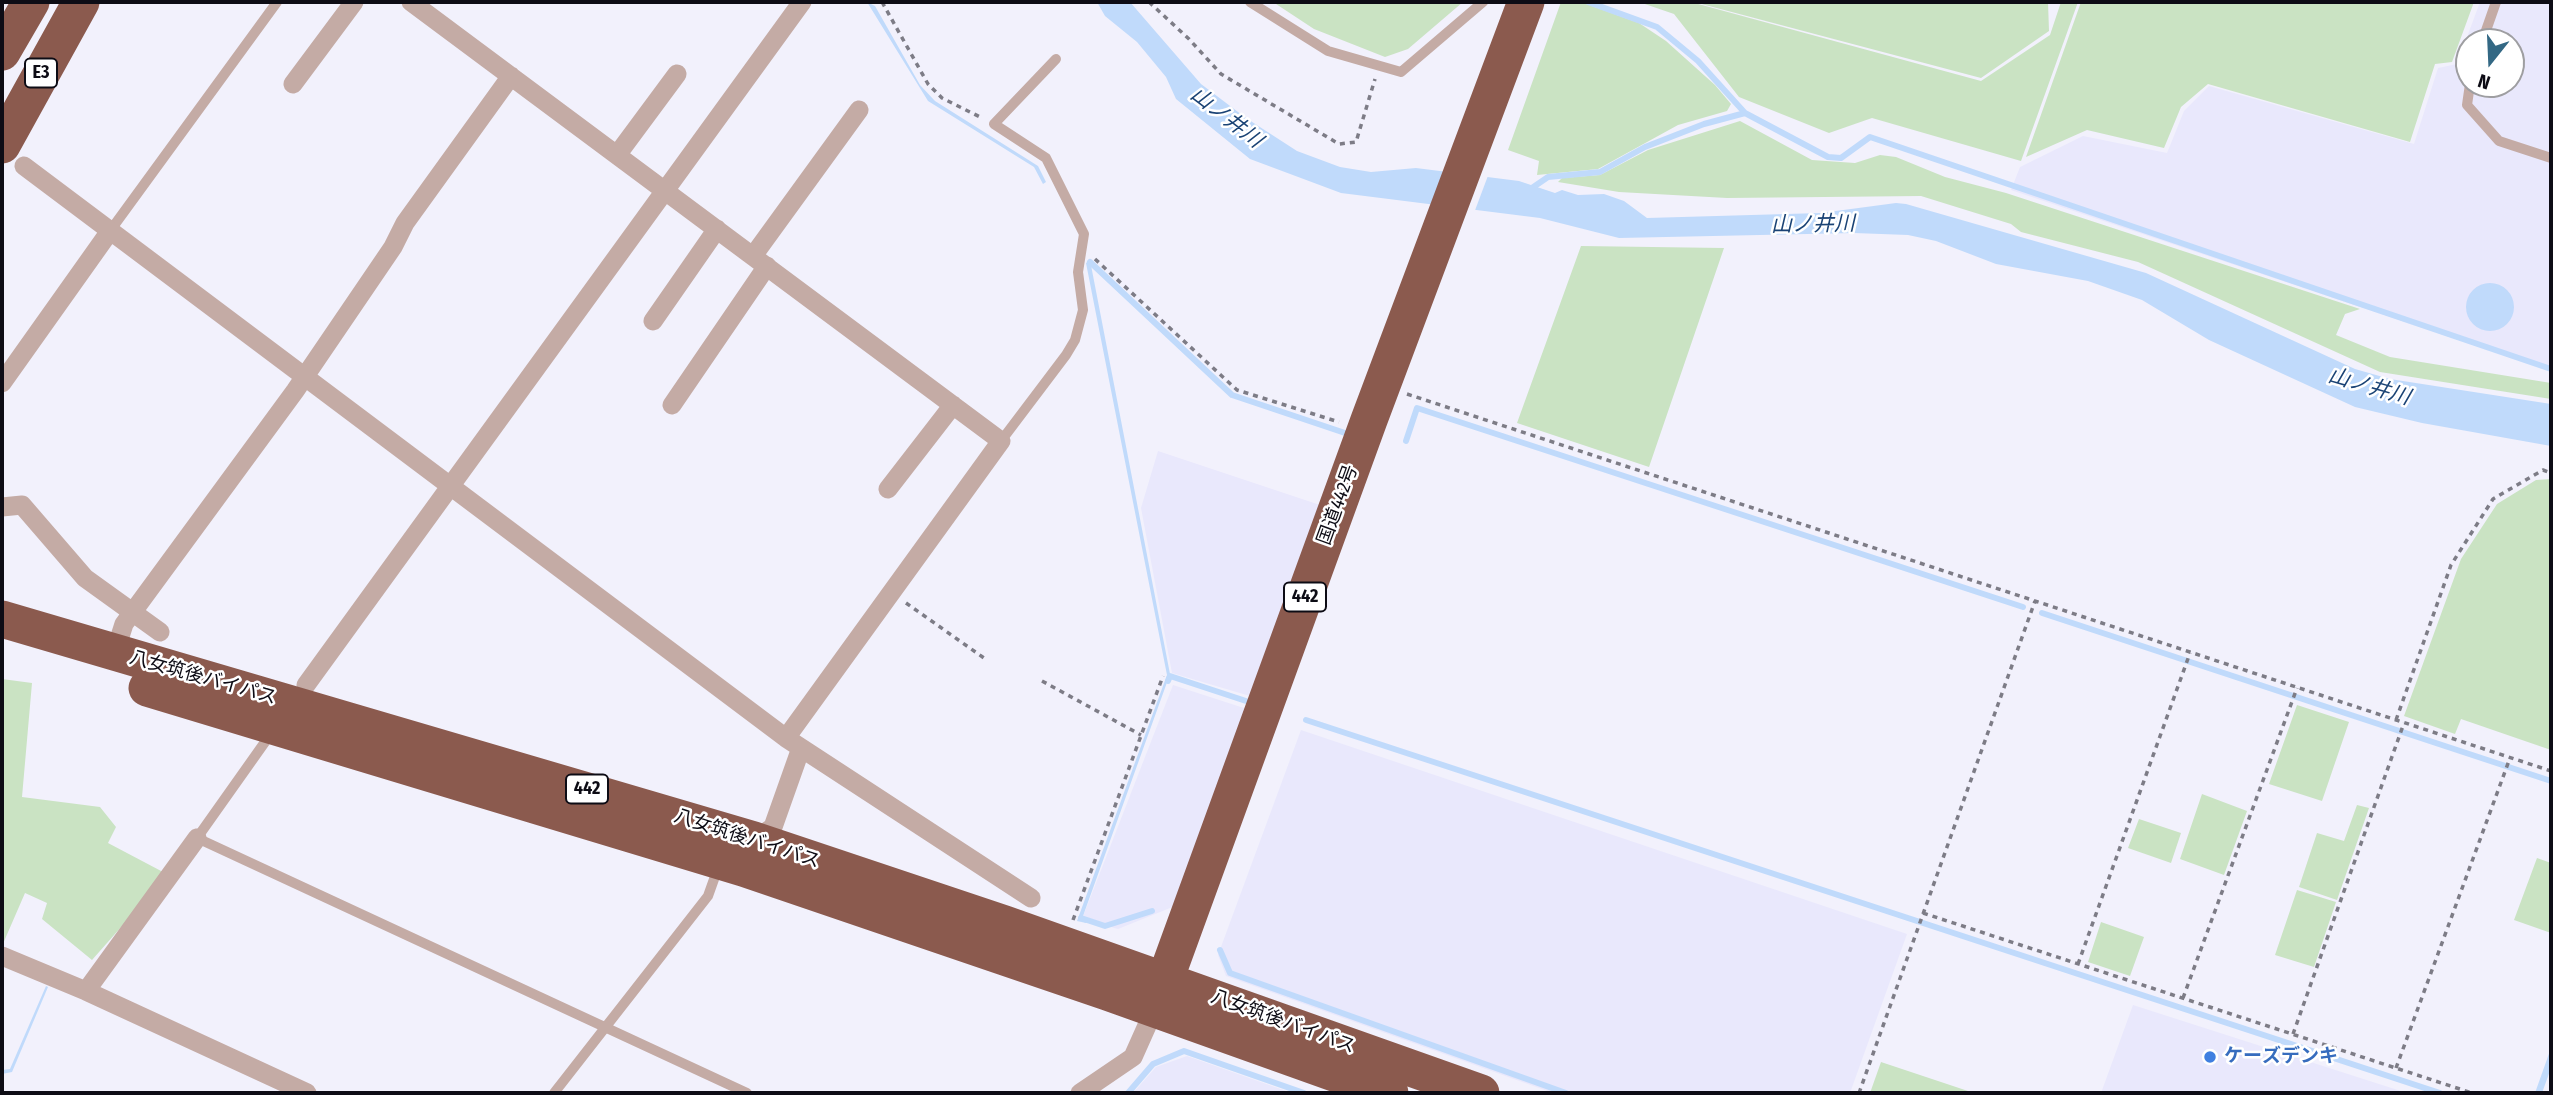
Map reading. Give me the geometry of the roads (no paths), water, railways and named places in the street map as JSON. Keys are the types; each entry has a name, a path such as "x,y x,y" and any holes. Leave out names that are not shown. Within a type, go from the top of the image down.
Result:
{"highway":[{"name":"E3","path":"13,155 81,2"},
{"name":"国道442号","path":"1160,995 1526,2"},
{"name":"E3","path":"2,52 30,3"},
{"name":"八女筑後バイパス","path":"2,619 115,652 1160,995 1481,1093"},
{"name":"八女筑後バイパス","path":"2,644 739,856"},
{"name":"八女筑後バイパス","path":"1160,995 1390,1093"}],"street":[{"path":"293,84 354,2"},
{"path":"411,2 1001,441 891,593 794,743 773,827 739,856"},
{"path":"306,685 802,2"},
{"path":"617,155 677,74"},
{"path":"115,652 124,624 303,376 393,247 405,223 511,76"},
{"path":"672,405 760,261 859,110"},
{"path":"13,155 110,231 794,743 1031,898"},
{"path":"653,321 717,229"},
{"path":"2,383 110,231"},
{"path":"888,489 953,405"},
{"path":"2,507 22,505 85,578 160,632"},
{"path":"86,991 197,838"},
{"path":"2,956 86,991 307,1093"},
{"path":"1080,1093 1133,1058 1160,995"}],"lane":[{"path":"110,231 277,2"},
{"path":"1250,2 1328,51 1401,72 1483,2"},
{"path":"2487,28 2496,2"},
{"path":"1001,441 1075,340 1083,310 1078,272 1084,234 1046,158 993,124 1056,59"},
{"path":"2468,98 2467,105 2499,141 2551,158"},
{"path":"265,742 197,838 747,1093"},
{"path":"554,1093 739,856"}],"water":[{"path":"867,2 875,6 920,85 935,101 1038,166 1046,182 1043,184 1034,167 928,101"},
{"name":"山ノ井川","path":"1097,2 1130,2 1201,84 1246,118 1297,151 1340,167 1371,172 1416,168 1519,181 1555,193 1562,190 1578,195 1604,194 1624,201 1647,218 1821,213 1906,204 2146,273 2355,369 2390,379 2551,404 2551,446 2422,423 2355,407 2209,340 2142,300 2088,281 1996,264 1936,241 1908,235 1854,233 1619,238 1540,218 1341,193 1250,159 1176,99 1166,77 1137,42 1105,16"},
{"path":"1090,260 1170,674 1083,916 1089,920 1086,923 1077,921 1167,675 1086,263"},
{"path":"2490,283 2507,290 2514,307 2507,324 2490,331 2473,324 2466,307 2473,290"},
{"path":"46,986 48,987 12,1072 2,1074 2,1070 10,1069"},
{"path":"2551,1048 2551,1068 2542,1093 2535,1093"}],"waterway":[{"path":"1588,2 1657,27 1698,61 1745,113 1828,157 1841,158 1870,137 2551,369"},
{"path":"1529,190 1548,177 1600,172 1645,147 1704,124 1745,113"},
{"path":"1090,262 1232,395 1348,434"},
{"path":"1406,441 1417,408 2023,607"},
{"path":"2042,613 2551,781"},
{"path":"1168,681 1170,676 1246,701"},
{"path":"1306,720 2440,1093"},
{"path":"1081,918 1105,926 1152,911"},
{"path":"1220,950 1230,973 1566,1093"},
{"path":"1128,1093 1153,1064 1184,1051 1304,1093"}],"place":[{"name":"ケーズデンキ","path":"2210,1057"}]}
